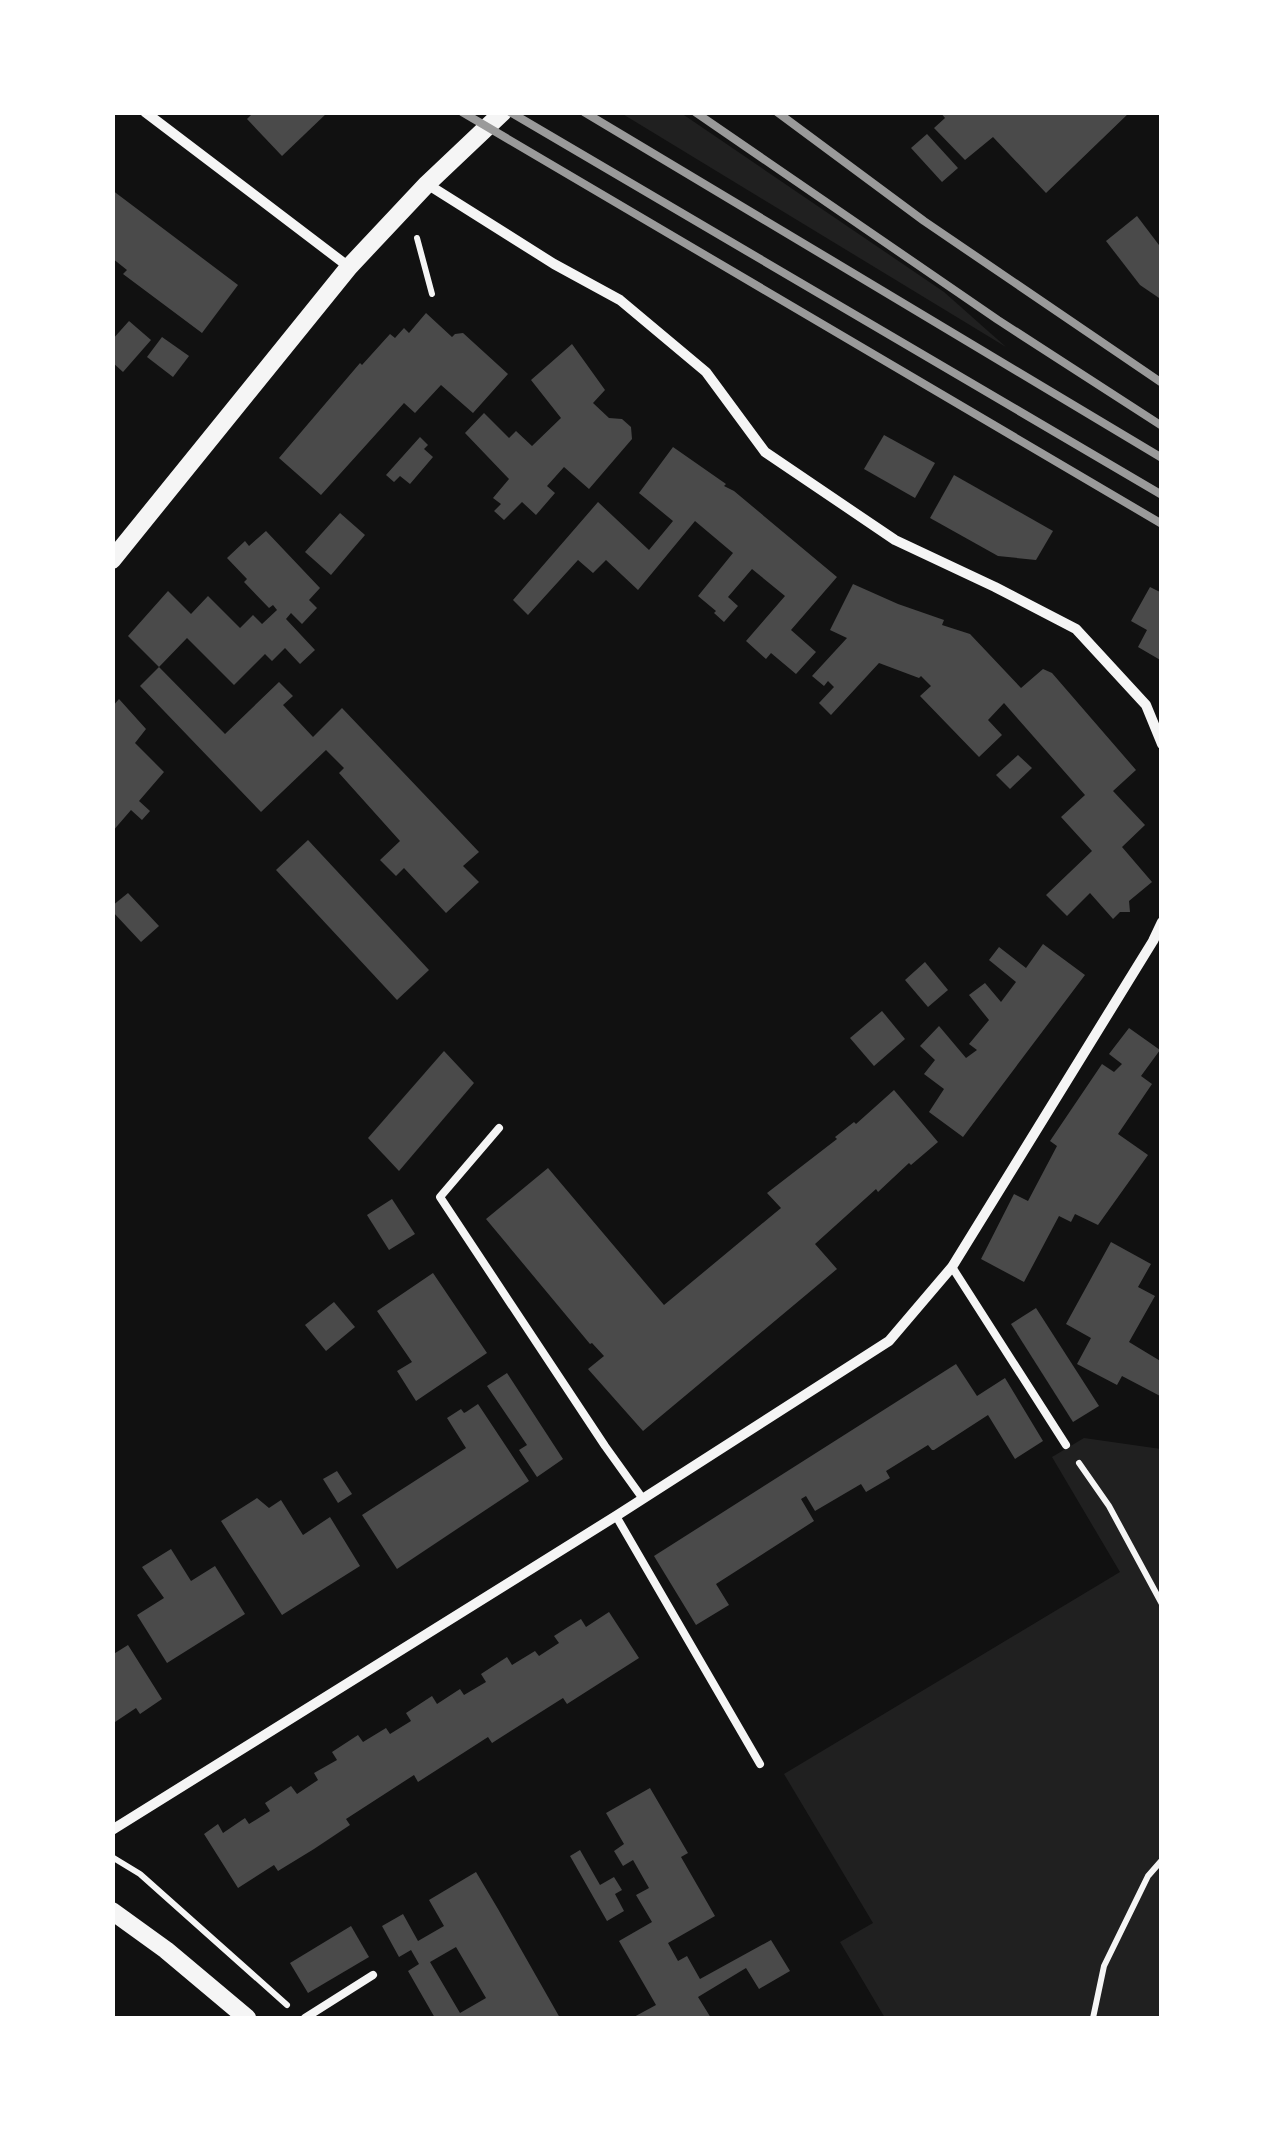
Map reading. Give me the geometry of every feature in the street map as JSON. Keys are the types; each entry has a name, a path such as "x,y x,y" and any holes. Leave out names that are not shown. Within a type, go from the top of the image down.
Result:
{"street":[{"path":"144,112 349,267"},
{"path":"112,560 349,267 426,184 503,112"},
{"path":"426,184 620,300 706,372 765,452 895,540 1076,629 1146,704 1162,744"},
{"path":"112,1830 890,1341 952,1267 1162,922"},
{"path":"112,1911 247,2018"}],"lane":[{"path":"499,1128 440,1197 642,1499"},
{"path":"952,1267 1066,1446"},
{"path":"616,1516 760,1764"},
{"path":"305,2018 373,1974"}],"path":[{"path":"426,269 432,294"},
{"path":"1066,1446 1109,1506 1162,1604"},
{"path":"112,1857 140,1874 290,2007"},
{"path":"1092,2018 1104,1966 1148,1876 1162,1860"}],"shaded area":[{"path":"621,113 681,113 944,292 1006,347"},
{"path":"1084,1438 1161,1449 1161,2018 885,2018 840,1942 873,1923 784,1774 1120,1572 1052,1457"}],"building":[{"path":"254,112 328,112 282,156 247,119"},
{"path":"940,112 1130,112 1046,193 993,137 965,160 934,128 945,118"},
{"path":"927,134 958,168 942,182 911,148"},
{"path":"112,190 238,285 202,333 123,274 127,270 112,258"},
{"path":"1137,216 1162,249 1162,300 1140,285 1106,241"},
{"path":"426,313 452,337 463,333 508,374 473,413 441,385 415,413 404,403 321,495 279,458 360,363 390,334 395,338 404,328 409,333"},
{"path":"129,321 151,340 123,372 112,362 112,340"},
{"path":"162,337 189,356 173,377 147,357"},
{"path":"572,344 605,390 593,403 609,418 622,419 631,427 632,439 589,489 564,467 547,486 555,493 536,515 522,502 504,520 494,511 501,504 493,498 509,479 465,433 484,413 509,438 516,431 532,446 561,418 531,380"},
{"path":"884,435 935,463 915,498 864,469"},
{"path":"420,437 428,445 424,449 433,457 410,484 400,476 394,482 386,475"},
{"path":"673,447 726,484 837,577 791,630 816,652 796,674 771,653 766,659 746,641 785,596 752,569 728,597 738,606 724,622 698,596 733,553 695,521 638,590 606,560 593,573 578,560 528,615 513,600 598,502 649,550 673,521 639,493"},
{"path":"954,475 1053,531 1036,560 998,556 930,518"},
{"path":"340,513 365,535 331,575 305,552"},
{"path":"266,531 320,588 309,600 317,608 302,624 291,613 286,619 315,650 300,664 285,648 272,661 265,654 234,685 187,638 159,667 128,636 168,591 191,614 208,596 240,628 253,615 262,624 277,610 273,605 269,608 244,582 247,579 227,558 245,541 249,546"},
{"path":"853,584 970,634 1021,688 1043,669 1052,673 1136,770 1113,791 1145,825 1122,847 1152,882 1129,901 1130,912 1120,912 1113,919 1090,893 1067,916 1046,895 1092,851 1061,817 1085,795 1004,703 988,720 1002,735 979,757 920,696 931,686 921,676 879,663 831,715 819,703 834,687 828,681 824,686 812,676 847,638 830,630"},
{"path":"1150,587 1162,593 1162,661 1138,647 1147,630 1131,621"},
{"path":"159,667 225,734 279,682 293,696 283,705 313,737 342,708 479,852 463,866 479,882 446,913 404,868 396,876 380,860 400,841 339,773 344,768 326,750 261,812 140,686"},
{"path":"119,699 146,729 135,743 164,772 139,801 150,811 142,820 131,810 112,832 112,707"},
{"path":"1018,755 1032,768 1010,789 996,775"},
{"path":"308,840 429,970 397,1000 276,870"},
{"path":"128,893 159,926 141,942 112,911 112,906"},
{"path":"1043,944 1085,975 963,1137 929,1112 944,1089 924,1074 935,1060 920,1046 939,1026 966,1058 977,1050 969,1044 989,1020 969,995 985,983 1001,1002 1016,982 989,960 999,947 1026,968"},
{"path":"925,962 948,990 928,1007 905,980"},
{"path":"882,1011 905,1039 874,1066 850,1038"},
{"path":"1129,1028 1160,1050 1141,1076 1152,1084 1118,1134 1148,1155 1098,1225 1075,1214 1071,1222 1059,1216 1024,1282 981,1259 1014,1194 1028,1201 1057,1146 1050,1141 1102,1064 1114,1072 1122,1064 1109,1054"},
{"path":"444,1051 474,1083 399,1171 368,1138"},
{"path":"894,1090 938,1142 878,1192 876,1189 815,1244 837,1269 643,1431 588,1369 604,1356 486,1219 548,1168 664,1305 781,1208 767,1193"},
{"path":"392,1199 415,1234 389,1250 367,1215"},
{"path":"1111,1242 1151,1264 1138,1287 1155,1296 1129,1342 1162,1362 1162,1397 1122,1376 1117,1385 1077,1364 1091,1338 1066,1324"},
{"path":"433,1273 487,1353 416,1401 397,1371 412,1362 377,1311"},
{"path":"334,1302 355,1327 326,1351 305,1325"},
{"path":"1036,1308 1099,1406 1073,1422 1011,1324"},
{"path":"956,1364 977,1396 1005,1378 1043,1441 1015,1459 988,1415 934,1450 928,1445 886,1471 890,1478 866,1492 861,1484 815,1511 806,1496 801,1499 814,1521 716,1584 729,1605 696,1625 654,1556"},
{"path":"507,1373 563,1459 537,1477 519,1450 527,1445 487,1386"},
{"path":"478,1404 529,1481 397,1569 362,1515 466,1448 447,1418"},
{"path":"337,1471 352,1494 338,1503 323,1479"},
{"path":"257,1498 269,1508 281,1500 303,1535 330,1517 360,1566 282,1615 221,1521"},
{"path":"171,1549 191,1581 215,1566 245,1614 167,1663 137,1615 164,1598 142,1567"},
{"path":"609,1612 639,1658 567,1704 563,1698 492,1743 488,1737 418,1782 414,1775 346,1819 350,1825 314,1849 278,1871 274,1865 238,1888 204,1834 218,1824 223,1833 245,1818 249,1824 270,1811 265,1803 291,1786 297,1794 318,1780 314,1773 337,1760 332,1752 358,1735 363,1742 386,1728 390,1734 411,1721 406,1713 432,1696 437,1704 460,1689 464,1695 486,1682 481,1674 507,1657 512,1665 535,1651 539,1656 559,1643 554,1636 568,1627 581,1619 586,1627"},
{"path":"128,1645 162,1699 140,1714 136,1708 112,1724 112,1655"},
{"path":"650,1788 688,1853 681,1857 715,1916 668,1943 678,1961 687,1956 700,1979 771,1940 790,1971 759,1989 746,1968 698,1997 711,2018 632,2018 656,2005 619,1941 652,1922 636,1895 649,1888 633,1860 623,1866 614,1851 624,1844 606,1813"},
{"path":"580,1850 600,1885 614,1877 622,1890 615,1894 624,1911 607,1921 570,1856"},
{"path":"476,1872 560,2018 435,2018 408,1971 419,1964 411,1950 399,1957 382,1926 403,1914 418,1941 444,1926 429,1900","holes":["456,1947 486,1998 460,2013 430,1962"]},
{"path":"351,1926 369,1957 308,1993 290,1963"}],"railway":[{"path":"462,112 1162,524"},
{"path":"510,112 1162,495"},
{"path":"584,112 1162,458"},
{"path":"695,112 998,320 1162,426"},
{"path":"777,112 924,221 1162,383"}]}
